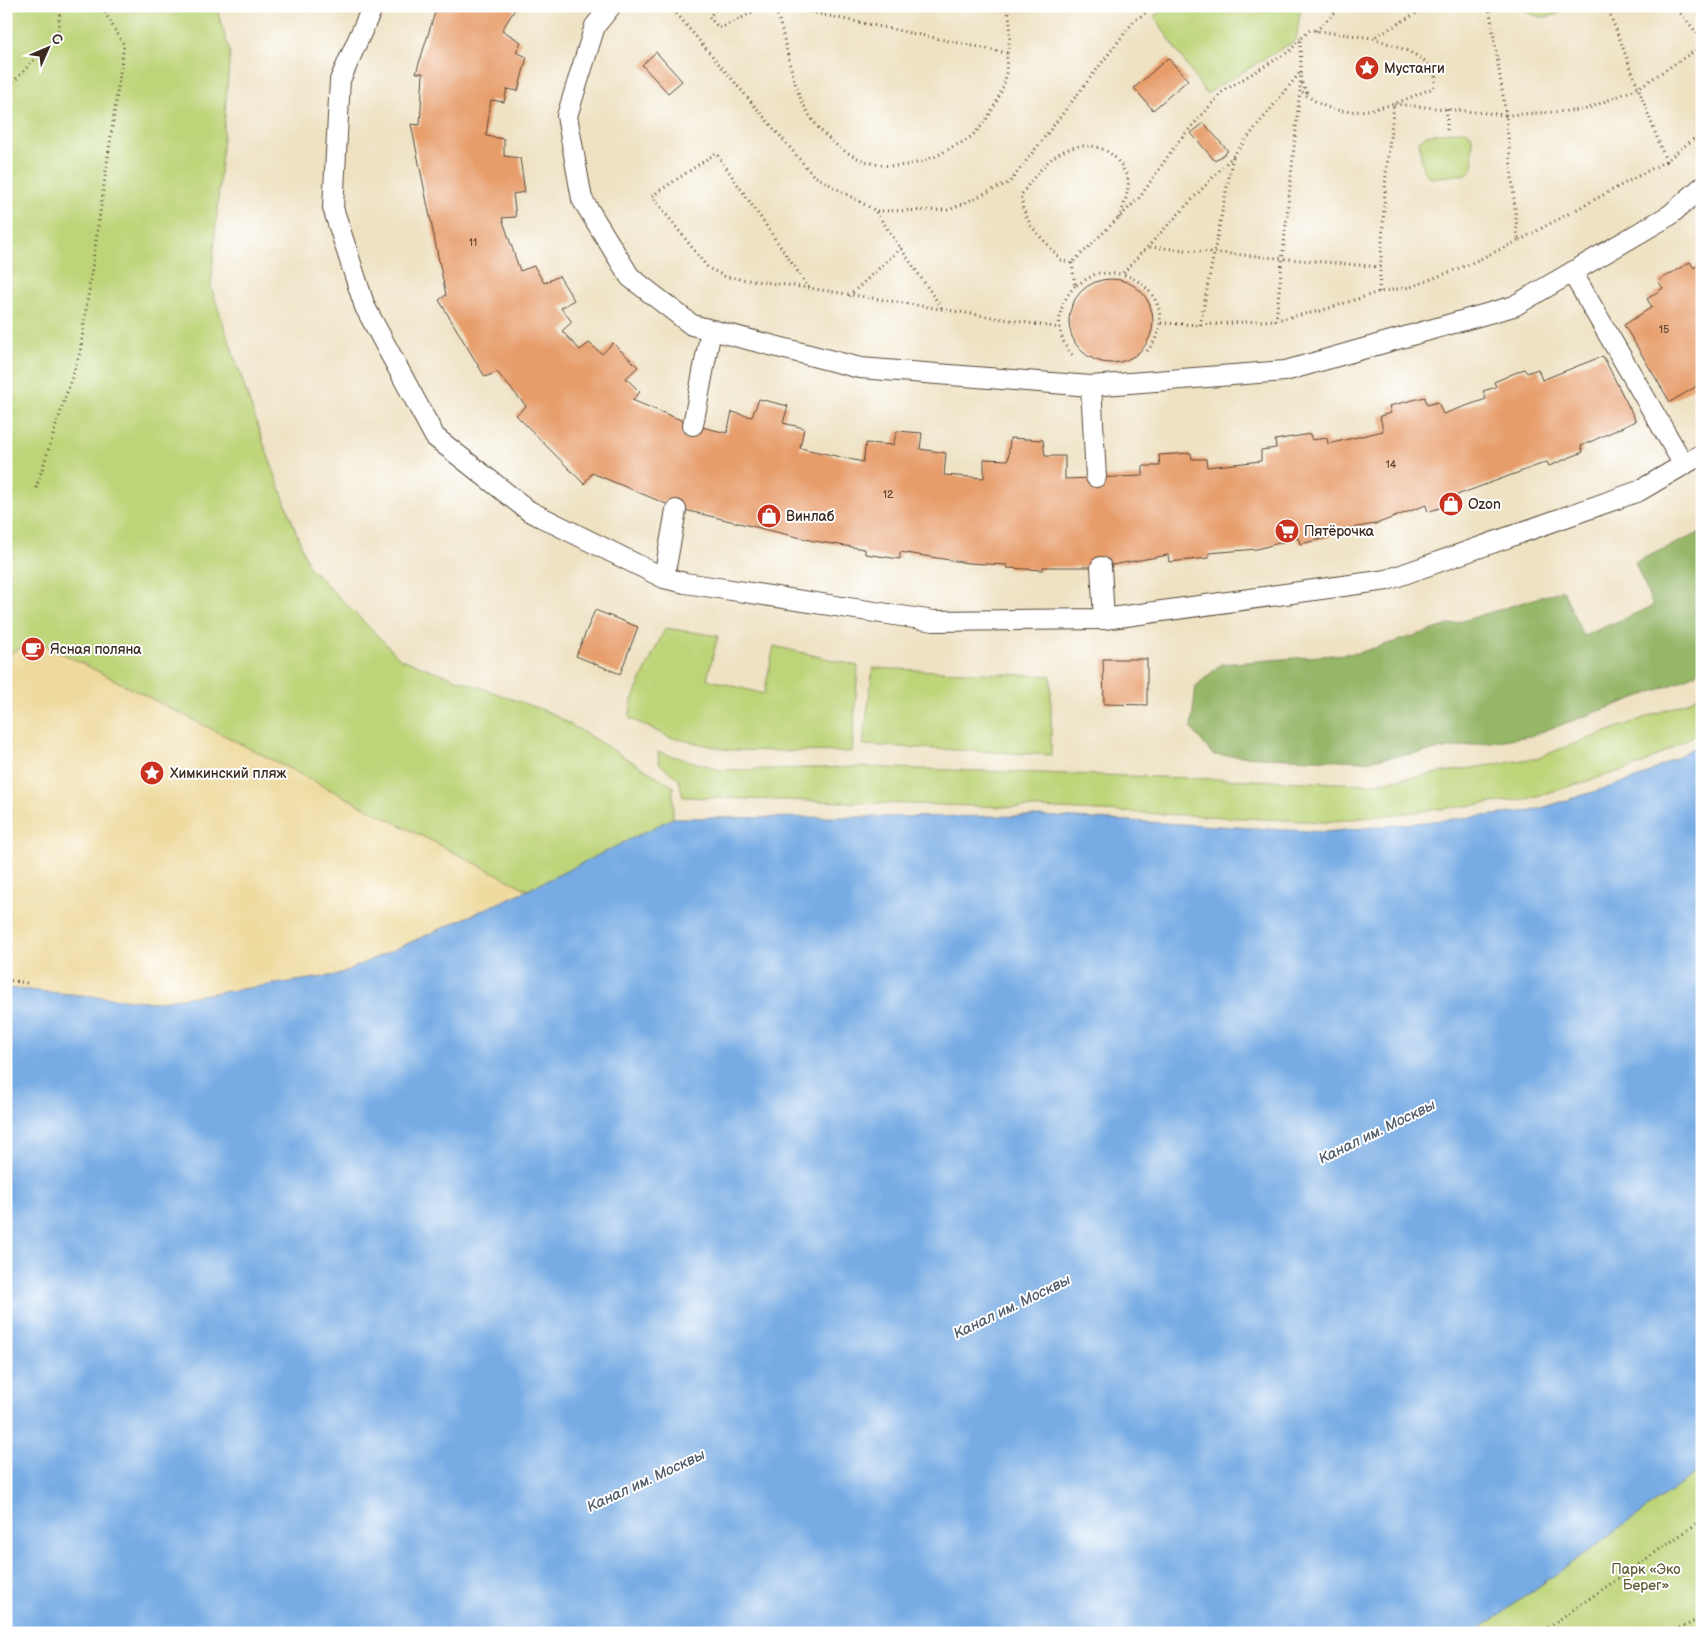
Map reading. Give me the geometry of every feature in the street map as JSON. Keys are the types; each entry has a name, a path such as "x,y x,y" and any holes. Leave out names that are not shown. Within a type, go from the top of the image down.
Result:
{"lane":[{"path":"373,6 340,80 333,208 365,307 435,437 530,511 664,578 685,584 934,621 1104,619 1387,580 1639,491 1702,454"},
{"path":"611,6 595,26 567,116 582,200 630,277 692,325 860,368 1091,386 1285,371 1514,306 1670,215 1702,187"},
{"path":"1572,272 1684,465"},
{"path":"693,425 711,330"},
{"path":"1091,386 1096,477"},
{"path":"664,578 676,510"},
{"path":"1101,568 1104,619"}],"path":[{"path":"6,90 58,34 60,6"},
{"path":"36,488 80,352 124,45 101,6"},
{"path":"670,6 813,175 876,211 943,310"},
{"path":"719,6 710,17 720,28 731,24 751,11 768,6"},
{"path":"774,6 782,26 797,88 802,102 814,121 836,145 849,154 880,166 898,167 928,162 969,138 992,110 1005,83 1007,53 1011,39 1011,25 1006,6"},
{"path":"781,6 1007,53"},
{"path":"876,211 949,210 1010,182 1134,21 1155,6"},
{"path":"1316,32 1341,6"},
{"path":"1373,38 1429,6"},
{"path":"1489,6 1506,116 1518,241"},
{"path":"1607,6 1666,161"},
{"path":"1674,6 1702,39"},
{"path":"1072,263 1140,197 1177,143 1223,91 1290,51 1310,30 1373,38 1419,56 1436,72 1437,79 1433,88 1394,104 1360,112 1322,105 1309,98 1300,90"},
{"path":"1300,39 1302,85 1309,98"},
{"path":"1394,104 1506,116 1584,110 1638,88 1702,46"},
{"path":"1276,320 1301,71"},
{"path":"1122,274 1233,156 1301,71"},
{"path":"1379,292 1386,174 1394,104"},
{"path":"1447,109 1447,131"},
{"path":"1161,323 1200,325 1276,320 1320,311 1379,292 1412,287 1465,266 1518,241 1666,161 1702,132"},
{"path":"1072,263 1061,260 1031,226 1023,209 1021,195 1043,167 1060,153 1077,146 1097,146 1116,157 1129,180 1126,198 1118,218"},
{"path":"809,288 716,153 652,196 708,268 726,277 809,288 849,296 1060,328"},
{"path":"1200,325 1216,252 1233,156"},
{"path":"1149,247 1283,257 1381,267"},
{"path":"849,296 901,248"},
{"path":"1072,263 1075,286"},
{"path":"1077,360 1062,342 1060,309 1075,286 1097,273 1122,274 1134,277 1150,290 1159,304 1161,323 1151,347 1143,355"},
{"path":"6,980 27,983"},
{"path":"1540,1633 1702,1520"},
{"path":"1670,1633 1702,1618"}],"green space":[{"path":"6,6 216,6 230,52 211,287 261,436 309,567 401,659 551,713 673,786 673,818 528,890 36,640 6,656"},
{"path":"1168,6 1301,6 1296,40 1206,94 1154,16"},
{"path":"1518,6 1566,6 1555,15 1542,17 1529,13"},
{"path":"1465,130 1472,136 1473,168 1467,174 1430,178 1423,170 1419,141 1426,135"},
{"path":"1699,533 1702,537 1702,670 1677,683 1530,736 1364,761 1213,755 1191,728 1196,686 1221,664 1358,653 1563,590 1583,636 1653,606 1635,562"},
{"path":"665,628 718,636 707,679 764,694 774,646 858,666 852,752 728,750 669,737 629,718 632,700"},
{"path":"873,668 1051,676 1051,755 863,745"},
{"path":"1702,694 1702,731 1641,765 1527,799 1326,822 1039,808 683,797 679,780 659,763 658,752 722,770 861,767 1367,784 1536,758 1687,702"},
{"name":"Парк «Эко Берег»","path":"1702,1469 1702,1633 1474,1633"}],"sand":[{"name":"Химкинский пляж","path":"36,640 528,890 337,975 154,1002 6,988 6,656"}],"water":[{"name":"Канал им. Москвы","path":"1702,743 1702,1469 1474,1633 6,1633 6,988 154,1002 337,975 528,890 673,818 1040,816 1325,832 1532,811 1641,777"}],"building":[{"path":"437,6 517,6 502,30 521,42 516,52 527,57 518,91 507,89 504,102 491,100 486,136 504,139 504,156 520,158 525,192 513,194 516,217 502,218 520,271 534,266 544,283 559,276 574,300 561,308 572,322 562,331 580,350 589,343 602,354 613,343 638,367 626,378 640,392 632,400 693,425 727,433 732,412 752,417 759,399 788,406 783,423 804,428 800,448 863,462 866,443 893,445 897,431 922,433 920,449 946,453 944,475 984,478 984,459 1008,460 1010,438 1043,440 1045,456 1065,456 1065,479 1143,476 1143,466 1160,466 1159,455 1191,453 1192,459 1206,459 1207,467 1261,461 1261,450 1276,448 1275,440 1310,434 1312,440 1327,438 1328,444 1383,431 1380,416 1391,413 1389,406 1425,397 1427,405 1438,402 1443,414 1486,399 1483,391 1496,387 1494,382 1524,369 1527,373 1538,369 1542,380 1603,356 1636,421 1581,446 1583,452 1549,466 1547,462 1457,495 1459,501 1428,512 1426,505 1376,524 1331,531 1331,537 1300,544 1298,538 1257,549 1209,553 1209,558 1169,562 1168,555 1101,567 1043,567 1043,570 1007,568 1007,565 968,563 900,552 900,559 865,554 865,549 814,541 676,508 592,473 584,484 516,415 526,406 497,372 485,377 439,300 446,295 411,124 420,125 423,73 416,73"},
{"path":"656,52 682,81 668,93 642,65"},
{"path":"1168,58 1188,80 1153,110 1134,88"},
{"path":"1204,123 1228,151 1215,161 1191,133"},
{"path":"1690,262 1694,268 1702,262 1702,383 1670,402 1624,325 1652,307 1647,299 1663,288 1658,281"},
{"path":"1111,279 1134,286 1146,298 1153,321 1146,344 1134,356 1111,363 1088,356 1076,344 1069,321 1076,298 1088,286"},
{"path":"595,610 638,627 620,674 576,656"},
{"path":"1103,659 1147,659 1147,705 1104,704"}],"place":[{"name":"Мустанги","path":"1367,68"},
{"name":"Ozon","path":"1451,504"},
{"name":"Винлаб","path":"769,516"},
{"name":"Пятёрочка","path":"1287,531"},
{"name":"Ясная поляна","path":"33,649"},
{"name":"Химкинский пляж","path":"152,773"}]}
